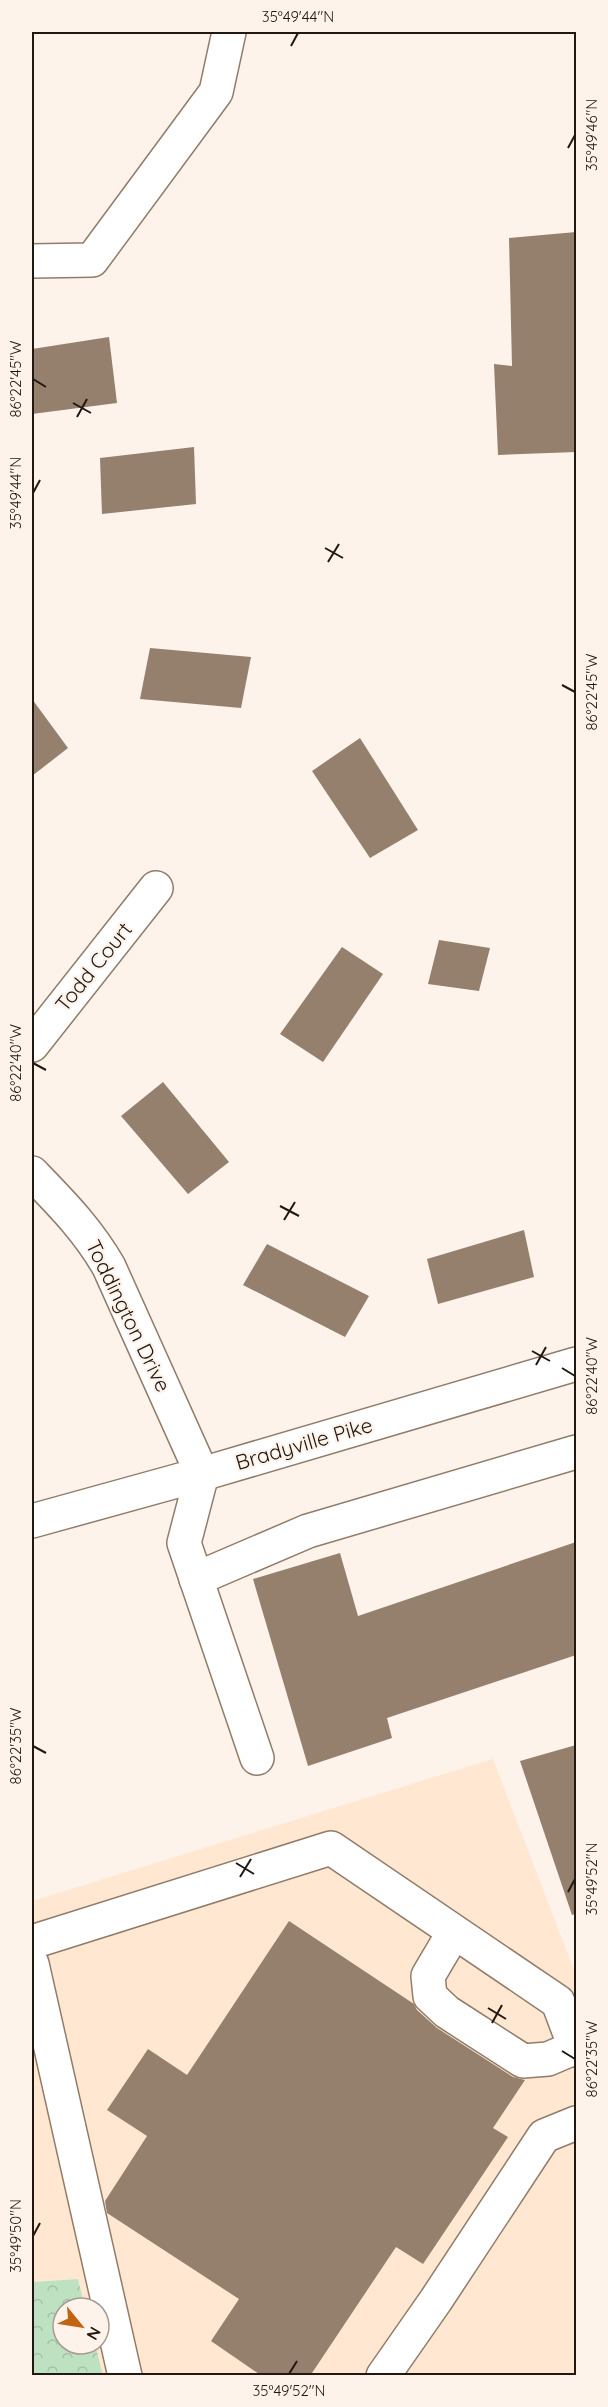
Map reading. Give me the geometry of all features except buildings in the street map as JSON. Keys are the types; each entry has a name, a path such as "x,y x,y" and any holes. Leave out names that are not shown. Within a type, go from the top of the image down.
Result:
{"main road":[{"path":"32,261 92,260 216,92 229,32"},
{"name":"Todd Court","path":"32,1045 156,888"},
{"name":"Toddington Drive","path":"32,1173 69,1210 94,1241 113,1276 202,1474"},
{"name":"Bradyville Pike","path":"32,1521 202,1474 576,1364"},
{"path":"196,1579 308,1531 576,1452"},
{"path":"202,1474 184,1543 257,1758"},
{"path":"32,1942 331,1848 558,2002 576,2048 548,2059 523,2061 447,2012 430,1996 428,1976 454,1932"},
{"path":"32,1964 125,2376"},
{"path":"383,2376 544,2136 576,2123"}],"shaded area":[{"path":"493,1759 576,1975 576,2375 103,2375 98,2356 111,2356 111,2296 82,2296 78,2279 32,2282 32,1901"}],"green space":[{"path":"78,2279 82,2296 51,2296 51,2356 98,2356 103,2375 32,2375 32,2282"}]}
